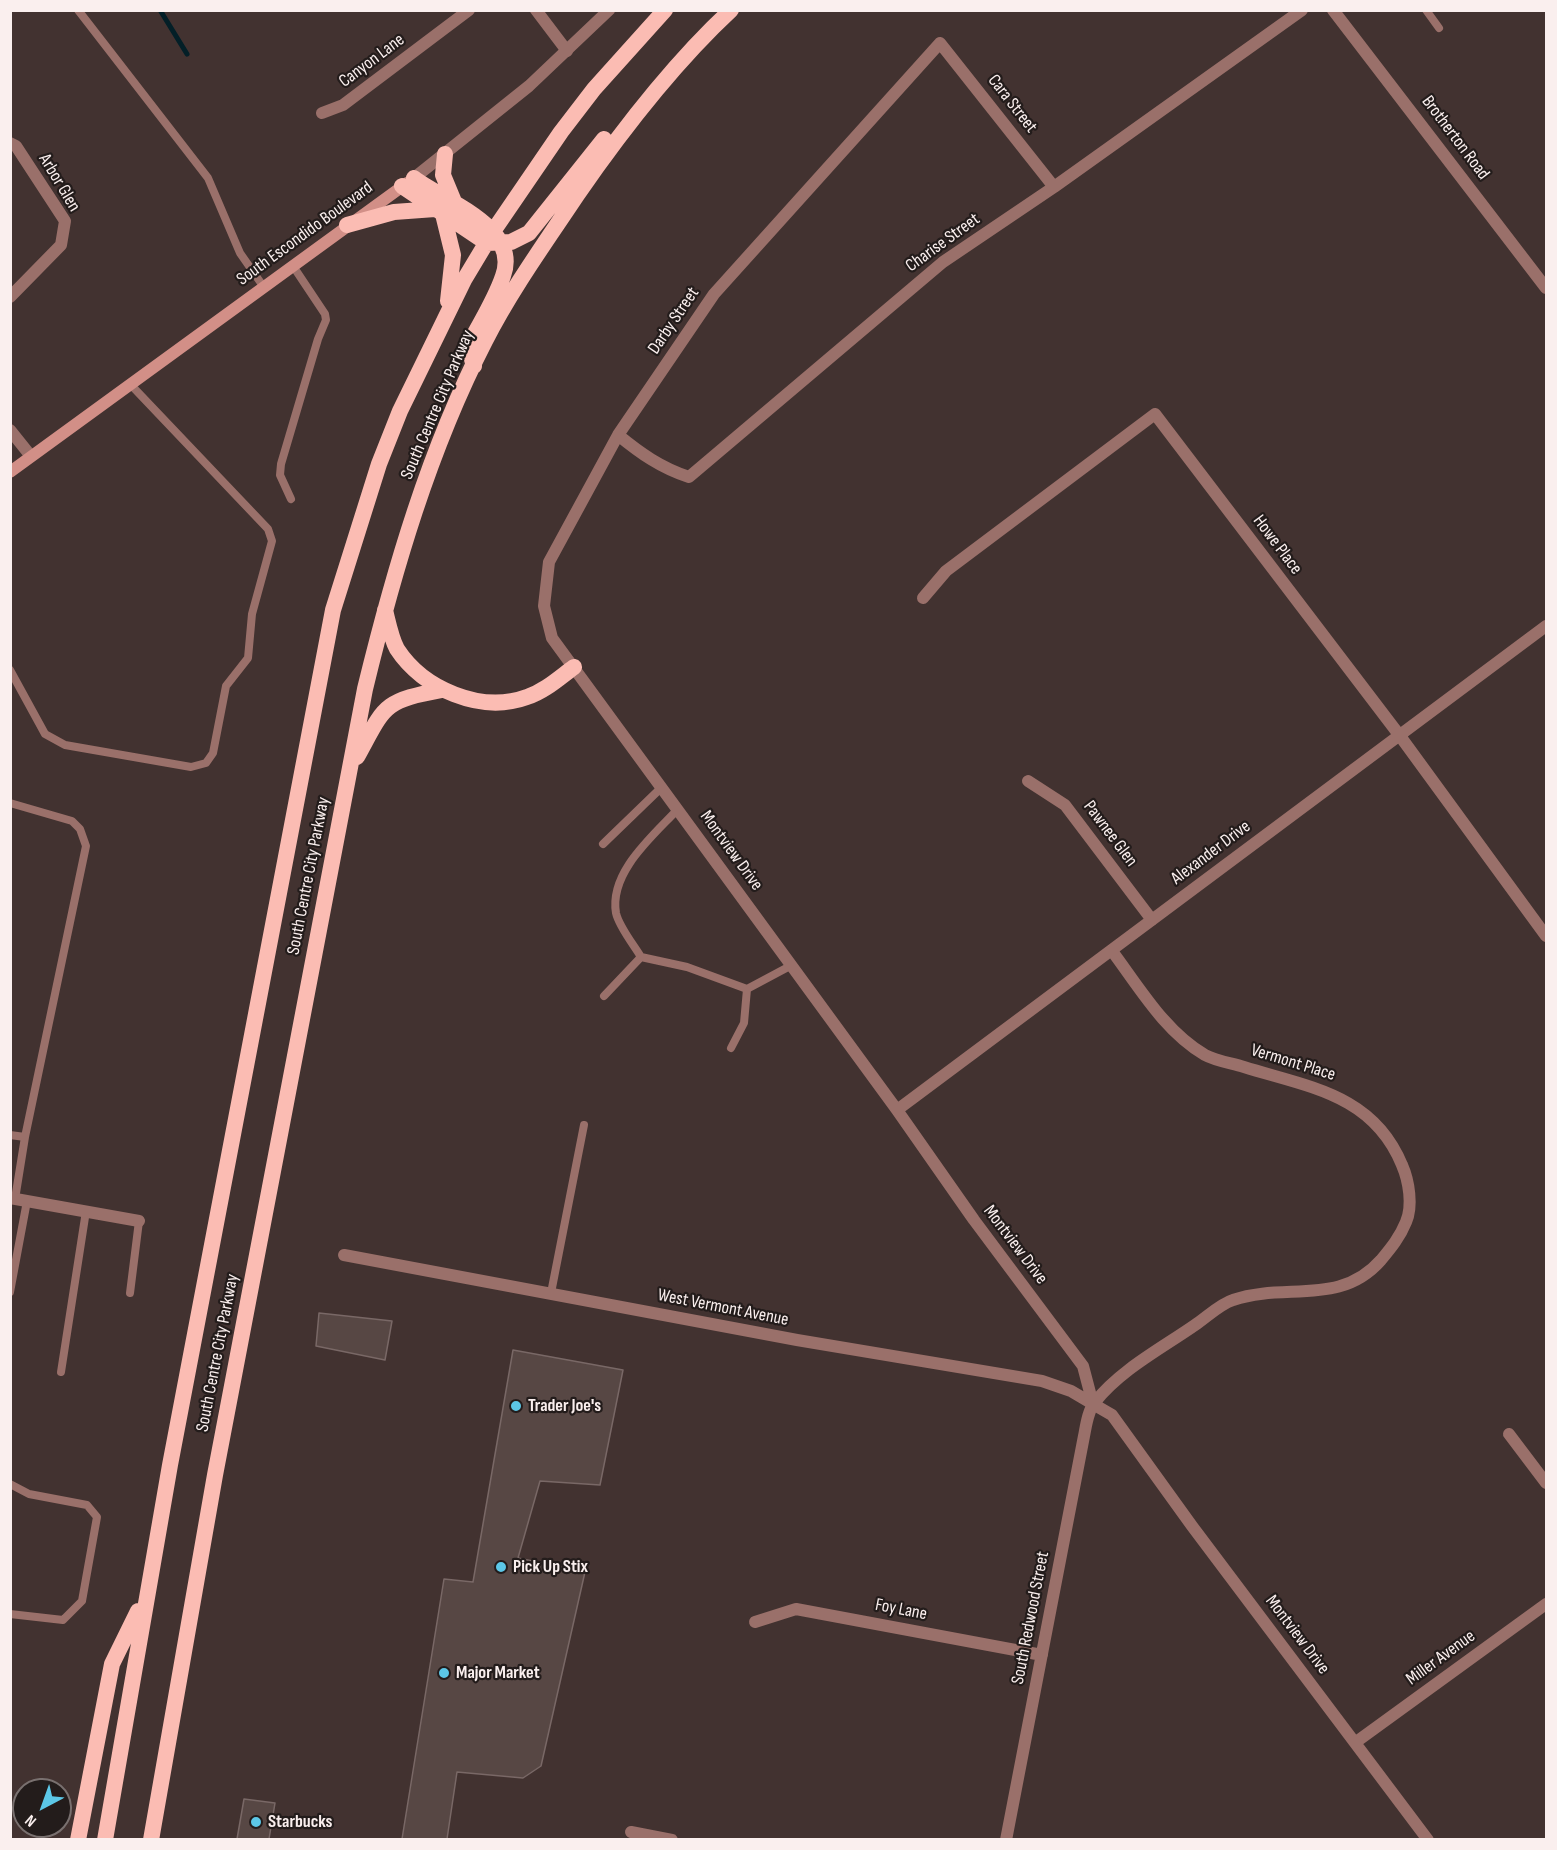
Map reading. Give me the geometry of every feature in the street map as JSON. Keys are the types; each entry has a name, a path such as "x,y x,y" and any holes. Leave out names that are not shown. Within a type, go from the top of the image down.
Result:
{"highway":[{"name":"South Centre City Parkway","path":"105,1839 147,1594 333,610 379,464 446,314 594,89 665,10"},
{"name":"South Centre City Parkway","path":"151,1839 215,1475 349,772 384,609 425,480 486,341 533,261 601,160 650,98 731,10"},
{"path":"408,182 444,209 494,239 521,239 529,233 602,141 650,98"},
{"path":"445,154 442,175 444,209 453,255 446,314"},
{"path":"347,225 394,212 444,209"},
{"path":"474,366 468,346 503,276 506,265 494,239"},
{"path":"384,609 396,647 410,666 442,690 484,702 516,700 541,691 574,667"},
{"path":"349,772 383,712 396,701 442,690"},
{"path":"78,1839 112,1664 147,1594"}],"main road":[{"name":"South Escondido Boulevard","path":"10,471 131,386 263,286 408,182"}],"street":[{"name":"Canyon Lane","path":"322,113 343,105 469,10"},
{"path":"536,10 567,51"},
{"name":"South Escondido Boulevard","path":"408,182 489,120 567,51 609,10"},
{"name":"Charise Street","path":"618,435 642,454 669,470 689,477 943,262 1054,187 1302,10"},
{"name":"Brotherton Road","path":"1333,10 1546,288"},
{"name":"Cara Street","path":"940,43 1054,187"},
{"name":"Darby Street","path":"574,667 552,638 544,606 549,562 618,435 714,294 940,43"},
{"name":"Arbor Glen","path":"10,143 16,146 65,221 61,245 10,297"},
{"name":"Howe Place","path":"923,598 946,571 1155,414 1400,736 1546,936"},
{"path":"10,430 30,455"},
{"name":"Alexander Drive","path":"897,1110 1546,626"},
{"name":"Montview Drive","path":"574,667 897,1110 974,1220 1083,1366 1093,1404 1112,1415 1192,1527 1428,1839"},
{"name":"Pawnee Glen","path":"1028,781 1065,806 1152,920"},
{"name":"Vermont Place","path":"1093,1404 1111,1385 1230,1301 1254,1294 1319,1291 1346,1286 1364,1276 1392,1247 1408,1215 1406,1173 1396,1148 1358,1107 1333,1093 1206,1056 1181,1038 1112,951"},
{"path":"18,1200 139,1221"},
{"name":"West Vermont Avenue","path":"344,1255 797,1340 1042,1382 1071,1390 1093,1404"},
{"name":"South Redwood Street","path":"1006,1839 1083,1436 1093,1404"},
{"path":"1509,1434 1546,1483"},
{"name":"Miller Avenue","path":"1356,1742 1546,1604"},
{"name":"Foy Lane","path":"755,1622 796,1609 1042,1655"},
{"path":"631,1832 672,1839"}],"lane":[{"path":"78,10 208,178 240,253 263,286"},
{"path":"1426,10 1439,28"},
{"path":"291,499 280,475 281,464 318,339 326,320 325,314 293,266"},
{"path":"10,670 45,734 65,745 190,767 206,763 213,753 226,686 248,658 252,614 272,541 268,529 131,386"},
{"path":"603,844 662,787"},
{"path":"10,803 72,821 80,829 86,846 25,1137 10,1292"},
{"path":"678,808 635,855 624,873 616,897 616,915 641,957 687,967 747,989 792,965"},
{"path":"604,996 641,957"},
{"path":"730,1048 744,1023 747,989"},
{"path":"551,1293 584,1125"},
{"path":"10,1135 25,1137"},
{"path":"61,1372 86,1211"},
{"path":"130,1293 139,1221"},
{"path":"10,1484 28,1494 87,1505 97,1517 82,1601 63,1620 10,1614"}],"building":[{"path":"319,1313 392,1321 385,1360 316,1346"},
{"path":"513,1350 623,1370 600,1485 540,1481 518,1558 585,1572 541,1766 523,1778 457,1772 447,1839 402,1839 444,1579 473,1582"},
{"path":"244,1799 275,1803 269,1839 237,1839"}],"waterway":[{"path":"160,10 187,54"}],"place":[{"name":"Trader Joe's","path":"516,1406"},
{"name":"Pick Up Stix","path":"501,1567"},
{"name":"Major Market","path":"444,1673"},
{"name":"Starbucks","path":"256,1822"}]}
